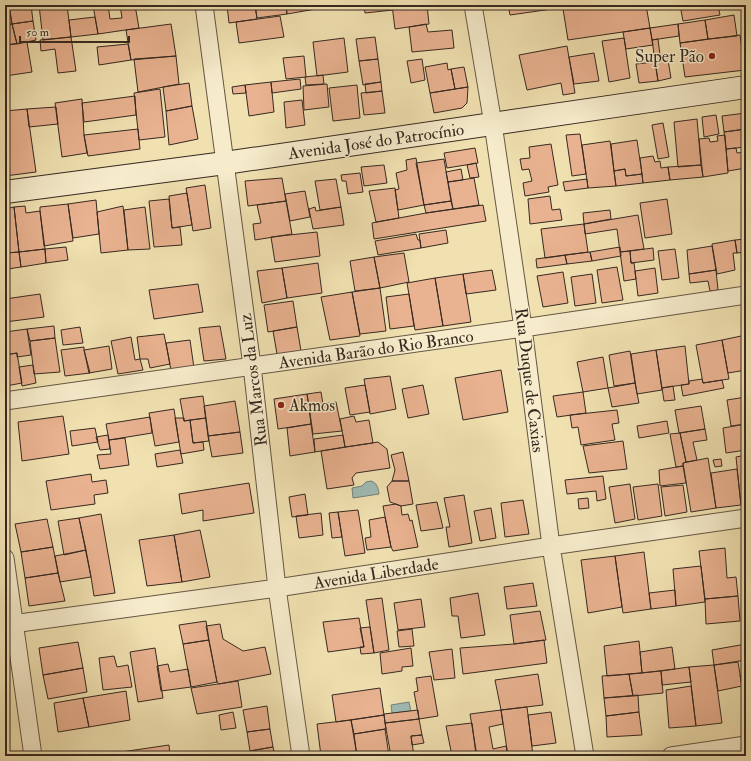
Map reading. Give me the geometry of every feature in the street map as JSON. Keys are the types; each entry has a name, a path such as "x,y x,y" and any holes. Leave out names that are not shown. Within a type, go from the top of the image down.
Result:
{"street":[{"name":"Rua Marcos da Luz","path":"204,5 252,366 277,588 300,756"},
{"name":"Rua Duque de Caxias","path":"473,5 493,124 523,328 551,546 585,756"},
{"name":"Avenida José do Patrocínio","path":"5,192 225,163 746,87"},
{"name":"Avenida Barão do Rio Branco","path":"5,401 746,296"},
{"name":"Avenida Liberdade","path":"10,624 277,588 746,518"},
{"path":"5,558 10,624 33,756"},
{"path":"671,756 746,745"}],"water":[{"path":"371,481 377,486 379,494 353,498 352,488 362,486 366,482"},
{"path":"409,702 411,711 392,713 391,705"}],"building":[{"path":"5,5 9,5 12,24 5,25"},
{"path":"9,5 31,5 33,21 12,24"},
{"path":"39,5 67,5 71,37 43,40"},
{"path":"93,5 108,5 110,19 122,18 120,5 135,5 139,28 98,34"},
{"path":"227,5 255,5 257,19 229,23"},
{"path":"255,5 286,5 287,14 257,18"},
{"path":"286,5 315,5 316,9 287,14"},
{"path":"315,5 341,5 316,9"},
{"path":"364,5 392,5 393,10 365,13"},
{"path":"392,5 427,5 429,24 395,29"},
{"path":"508,5 558,5 559,8 510,15"},
{"path":"589,5 646,5 650,28 568,40 563,9"},
{"path":"680,5 718,5 720,15 683,21"},
{"path":"734,15 737,36 708,39 705,20"},
{"path":"280,16 284,37 239,43 236,22"},
{"path":"95,17 98,34 71,37 69,20"},
{"path":"705,20 708,39 680,43 678,24"},
{"path":"33,21 36,40 17,44 12,24"},
{"path":"12,24 17,44 5,45 5,25"},
{"path":"171,24 176,56 131,60 126,30"},
{"path":"426,24 428,32 452,30 454,48 412,52 409,27"},
{"path":"678,24 679,36 652,40 650,28"},
{"path":"650,28 653,45 626,49 623,32"},
{"name":"Super Pão","path":"740,35 745,70 685,77 680,43"},
{"path":"71,37 76,71 58,73 55,49 41,51 40,40"},
{"path":"375,37 378,59 359,61 356,39"},
{"path":"344,38 348,72 317,76 313,42"},
{"path":"624,38 630,78 609,82 602,41"},
{"path":"658,39 660,55 667,54 671,78 658,81 652,40"},
{"path":"27,42 32,72 5,76 5,45"},
{"path":"128,44 131,60 99,65 97,47"},
{"path":"567,46 575,93 563,95 561,83 527,90 519,55"},
{"path":"594,53 599,81 574,84 569,57"},
{"path":"176,56 179,84 138,92 134,59"},
{"path":"304,56 306,77 286,79 283,58"},
{"path":"378,59 381,82 363,85 359,61"},
{"path":"422,59 425,80 411,83 407,61"},
{"path":"655,62 658,81 639,83 636,64"},
{"path":"447,63 448,70 451,69 455,89 430,93 425,67"},
{"path":"464,67 468,87 455,89 451,69"},
{"path":"323,75 324,84 306,85 305,77"},
{"path":"300,79 301,89 272,93 271,82"},
{"path":"271,82 274,112 249,116 245,85"},
{"path":"381,82 382,91 366,93 365,84"},
{"path":"189,83 192,106 166,111 163,87"},
{"path":"327,84 329,107 304,110 303,86"},
{"path":"245,85 246,93 233,94 232,87"},
{"path":"357,85 360,118 333,121 329,88"},
{"path":"468,87 467,103 462,108 434,113 430,93"},
{"path":"160,89 165,137 139,140 134,93"},
{"path":"382,91 385,113 364,115 361,93"},
{"path":"135,96 136,115 84,122 82,103"},
{"path":"82,99 84,135 87,153 62,157 55,103"},
{"path":"302,100 305,125 286,128 284,102"},
{"path":"192,106 198,139 169,145 166,111"},
{"path":"56,107 58,124 29,127 27,109"},
{"path":"27,109 36,172 5,176 5,111"},
{"path":"746,113 746,129 724,132 722,116"},
{"path":"716,115 719,134 704,137 702,117"},
{"path":"697,119 701,165 678,167 674,122"},
{"path":"663,123 669,157 658,159 652,125"},
{"path":"138,129 140,149 88,156 84,135"},
{"path":"746,129 746,147 726,149 724,132"},
{"path":"580,134 586,174 572,176 566,135"},
{"path":"725,135 728,173 703,177 699,139 709,138 710,142 718,141 717,136"},
{"path":"637,140 642,174 626,176 625,169 614,171 611,144"},
{"path":"610,141 616,186 588,188 582,145"},
{"path":"551,144 558,185 548,187 549,192 525,196 523,183 532,181 529,169 522,170 520,159 530,158 529,147"},
{"path":"475,148 478,163 447,168 444,153"},
{"path":"736,148 737,153 746,152 746,168 728,171 726,149"},
{"path":"653,156 655,162 660,161 661,168 668,167 670,180 643,183 640,158"},
{"path":"416,158 424,205 398,210 395,190 399,189 396,173 407,170 406,160"},
{"path":"444,159 451,201 424,205 416,163"},
{"path":"476,163 479,177 470,178 467,165"},
{"path":"384,165 387,183 364,186 361,167"},
{"path":"701,165 703,177 670,180 668,167"},
{"path":"461,169 463,180 448,182 446,172"},
{"path":"625,169 626,176 642,174 643,183 616,186 614,171"},
{"path":"360,173 363,192 348,194 346,181 342,181 341,175"},
{"path":"282,178 286,201 248,206 245,181"},
{"path":"474,178 479,205 453,209 448,182"},
{"path":"336,179 341,207 320,210 315,181"},
{"path":"587,179 588,188 565,191 563,182"},
{"path":"205,185 211,228 193,231 186,188"},
{"path":"395,188 399,218 376,222 369,191"},
{"path":"305,191 310,217 290,221 285,194"},
{"path":"187,193 192,225 172,228 169,196"},
{"path":"550,196 552,210 560,209 562,220 530,224 528,199"},
{"path":"169,199 172,228 180,227 182,245 154,247 149,201"},
{"path":"667,199 672,234 645,238 640,203"},
{"path":"96,200 99,234 73,238 68,204"},
{"path":"286,201 292,234 255,240 253,224 261,223 257,205"},
{"path":"451,201 453,209 426,213 424,205"},
{"path":"68,204 73,241 44,246 40,207"},
{"path":"483,205 486,221 374,239 372,223 426,213"},
{"path":"25,206 26,213 40,211 45,249 19,252 14,207"},
{"path":"123,206 128,250 101,253 97,212"},
{"path":"14,207 19,252 6,253 5,209"},
{"path":"145,207 150,249 128,250 124,210"},
{"path":"315,207 316,211 341,207 344,225 313,229 309,209"},
{"path":"610,210 611,219 584,224 583,213"},
{"path":"638,215 644,249 620,252 617,229 585,234 584,224"},
{"path":"584,224 588,252 545,258 541,229"},
{"path":"446,230 448,243 421,248 419,234"},
{"path":"317,232 320,256 275,262 271,237"},
{"path":"416,234 418,240 420,240 421,248 378,255 375,241"},
{"path":"746,239 746,252 737,253 735,240"},
{"path":"735,240 737,253 733,253 735,270 717,274 712,244"},
{"path":"712,246 716,270 689,274 687,250"},
{"path":"66,247 68,260 46,263 45,249"},
{"path":"620,247 621,256 592,261 590,252"},
{"path":"653,248 654,260 631,263 630,251"},
{"path":"5,249 8,269 5,269"},
{"path":"45,249 46,263 21,267 19,252"},
{"path":"675,249 679,278 662,280 658,251"},
{"path":"630,251 631,263 634,263 636,279 624,281 620,252"},
{"path":"19,252 21,267 8,269 6,253"},
{"path":"590,252 592,261 567,264 565,255"},
{"path":"404,253 409,282 380,288 374,257"},
{"path":"565,255 567,264 537,268 536,259"},
{"path":"374,257 380,288 355,291 350,261"},
{"path":"746,259 746,288 745,288 742,260"},
{"path":"318,263 322,293 287,298 282,268"},
{"path":"617,267 623,300 602,303 597,270"},
{"path":"282,268 287,298 262,303 257,271"},
{"path":"655,268 658,293 638,296 635,271"},
{"path":"492,270 496,290 466,294 463,274"},
{"path":"716,270 718,290 710,291 708,281 690,283 689,274"},
{"path":"563,272 568,303 543,307 537,276"},
{"path":"463,274 471,322 443,326 435,278"},
{"path":"592,274 596,303 575,306 571,277"},
{"path":"435,278 443,326 415,330 407,283"},
{"path":"198,284 203,312 154,319 149,290"},
{"path":"380,288 386,331 360,334 352,292"},
{"path":"352,292 360,336 330,340 321,297"},
{"path":"40,294 44,317 5,322 5,299"},
{"path":"409,294 414,326 390,329 386,297"},
{"path":"293,301 297,327 268,332 264,305"},
{"path":"54,326 55,338 30,341 27,329"},
{"path":"220,326 226,359 204,361 199,328"},
{"path":"80,327 83,343 63,345 61,330"},
{"path":"297,327 301,351 277,354 273,331"},
{"path":"27,329 31,355 17,357 17,353 5,355 5,332"},
{"path":"164,334 170,364 150,368 148,359 140,359 137,337"},
{"path":"746,335 746,370 728,373 722,340"},
{"path":"131,337 135,360 140,359 143,370 118,374 111,341"},
{"path":"55,338 60,372 34,374 30,341"},
{"path":"190,340 194,368 171,371 166,343"},
{"path":"722,340 729,379 703,383 696,345"},
{"path":"109,346 112,369 89,373 84,350"},
{"path":"685,346 689,384 662,388 656,350"},
{"path":"84,347 90,373 65,376 61,350"},
{"path":"656,350 662,390 637,394 631,354"},
{"path":"630,351 635,383 614,386 609,355"},
{"path":"17,353 22,383 6,386 5,355"},
{"path":"603,357 608,388 583,392 577,362"},
{"path":"33,365 36,383 22,386 19,367"},
{"path":"501,370 508,412 463,420 455,378"},
{"path":"390,376 396,409 370,414 364,379"},
{"path":"702,379 703,383 722,380 724,388 683,396 681,385 689,384 689,381"},
{"path":"635,383 639,403 612,407 608,388"},
{"path":"365,385 370,412 350,415 345,388"},
{"path":"423,385 429,414 408,418 402,389"},
{"path":"673,386 675,400 664,401 662,388"},
{"path":"321,392 323,404 309,406 307,394"},
{"path":"583,392 586,413 557,417 553,396"},
{"path":"307,394 311,424 278,429 274,399"},
{"path":"203,396 206,418 184,421 180,399"},
{"path":"746,397 746,424 731,426 727,400"},
{"path":"235,401 240,432 208,436 204,406"},
{"path":"336,402 342,431 313,434 309,406"},
{"path":"701,406 705,429 679,433 675,410"},
{"path":"174,409 179,442 155,446 149,413"},
{"path":"617,410 619,423 612,424 615,440 581,445 578,427 572,428 570,415"},
{"path":"63,416 69,454 22,461 18,422"},
{"path":"354,416 356,422 369,420 373,443 345,447 340,419"},
{"path":"150,417 152,433 109,440 106,424"},
{"path":"175,418 184,418 184,421 190,420 193,443 203,442 204,450 181,454"},
{"path":"206,418 209,441 193,443 190,420"},
{"path":"667,421 669,433 639,438 637,426"},
{"path":"311,424 315,452 290,456 287,428"},
{"path":"746,424 746,450 726,453 723,428"},
{"path":"95,428 98,442 72,446 70,431"},
{"path":"705,429 707,440 693,442 697,460 686,462 680,433"},
{"path":"240,432 243,453 212,457 208,436"},
{"path":"680,433 686,462 683,463 683,466 676,467 670,434"},
{"path":"108,435 110,449 100,450 96,437"},
{"path":"343,435 345,447 315,452 314,439"},
{"path":"125,438 129,465 100,469 97,455 111,454 109,440"},
{"path":"623,441 627,469 589,473 583,446"},
{"path":"378,442 387,449 390,468 356,473 352,478 354,485 327,489 321,451"},
{"path":"180,450 183,463 157,467 155,454"},
{"path":"403,452 409,481 392,481 395,470 391,455"},
{"path":"746,455 746,505 741,505 736,457"},
{"path":"708,458 716,508 691,512 683,463"},
{"path":"721,459 722,466 715,467 713,460"},
{"path":"683,466 686,483 660,486 659,470"},
{"path":"737,469 741,505 716,508 711,473"},
{"path":"91,474 92,482 106,480 108,493 94,495 95,504 51,510 46,481"},
{"path":"603,476 606,499 597,501 596,491 567,494 565,480"},
{"path":"392,481 409,481 413,504 401,506 390,502 387,487"},
{"path":"249,483 254,513 203,521 203,510 182,514 179,494"},
{"path":"630,484 635,519 615,523 609,487"},
{"path":"658,484 662,516 638,520 633,487"},
{"path":"683,485 687,512 665,516 661,487"},
{"path":"305,494 308,515 292,517 289,497"},
{"path":"464,495 472,543 449,547 446,527 450,527 444,498"},
{"path":"588,498 589,508 579,509 578,499"},
{"path":"523,500 529,534 505,537 501,503"},
{"path":"437,502 443,528 421,531 416,505"},
{"path":"396,504 401,506 402,515 408,514 410,521 412,520 418,547 393,551 383,506"},
{"path":"491,508 496,538 480,541 474,511"},
{"path":"358,510 365,553 345,556 338,512"},
{"path":"338,512 342,537 332,538 329,513"},
{"path":"321,513 323,535 299,538 296,516"},
{"path":"101,514 115,593 94,596 79,518"},
{"path":"385,517 391,547 367,550 365,538 371,537 369,520"},
{"path":"79,518 86,550 64,555 58,521"},
{"path":"47,519 53,547 21,552 15,524"},
{"path":"200,530 210,577 182,582 174,535"},
{"path":"174,535 182,582 147,586 139,540"},
{"path":"53,547 58,573 25,578 21,552"},
{"path":"725,548 727,578 736,577 738,596 705,599 699,551"},
{"path":"86,550 91,577 60,582 55,556"},
{"path":"644,552 651,609 623,613 615,556"},
{"path":"615,556 622,607 588,613 581,560"},
{"path":"701,566 705,602 676,606 673,569"},
{"path":"58,573 65,601 29,606 25,578"},
{"path":"533,583 537,606 507,609 504,587"},
{"path":"675,590 676,606 651,609 649,593"},
{"path":"478,593 485,635 461,638 458,616 452,616 450,598"},
{"path":"738,596 740,621 706,624 705,599"},
{"path":"382,598 389,650 374,653 366,600"},
{"path":"421,599 425,627 398,630 394,603"},
{"path":"540,611 546,640 514,644 510,615"},
{"path":"359,618 364,647 328,652 323,622"},
{"path":"206,621 209,640 183,644 179,625"},
{"path":"220,624 223,639 243,651 265,647 271,674 219,684 217,682 206,626"},
{"path":"370,627 374,653 361,654 360,647 364,647 360,628"},
{"path":"412,629 414,646 399,647 397,631"},
{"path":"209,640 217,682 191,687 183,644"},
{"path":"544,640 547,663 463,674 460,648"},
{"path":"639,641 642,673 607,676 604,646"},
{"path":"78,642 83,668 43,675 39,648"},
{"path":"746,644 746,660 714,665 712,650"},
{"path":"672,647 675,669 642,673 640,652"},
{"path":"155,648 163,698 138,702 130,652"},
{"path":"411,648 413,666 402,667 402,671 382,674 380,653"},
{"path":"452,649 455,678 434,680 429,652"},
{"path":"114,656 117,667 128,665 132,687 103,690 99,658"},
{"path":"738,662 742,686 718,691 714,665"},
{"path":"168,664 170,672 188,669 191,687 161,691 157,666"},
{"path":"714,665 722,723 696,726 689,667"},
{"path":"689,667 691,682 662,685 661,671"},
{"path":"83,668 87,692 48,699 43,675"},
{"path":"661,671 663,693 633,696 629,674"},
{"path":"538,674 543,705 501,710 495,680"},
{"path":"629,674 633,696 604,698 602,676"},
{"path":"746,674 746,710 740,675"},
{"path":"431,676 438,716 419,719 414,692 418,691 416,678"},
{"path":"238,681 242,707 197,714 191,688"},
{"path":"691,686 696,726 669,728 666,690"},
{"path":"380,688 384,715 336,722 332,695"},
{"path":"126,691 130,720 89,727 83,698"},
{"path":"638,695 639,712 606,716 604,698"},
{"path":"83,698 89,727 58,732 54,703"},
{"path":"267,706 270,729 247,732 243,710"},
{"path":"527,707 533,756 508,756 501,710"},
{"path":"418,710 419,719 385,723 384,714"},
{"path":"501,710 503,724 489,727 493,749 506,746 508,756 477,756 470,714"},
{"path":"233,712 236,728 221,730 219,715"},
{"path":"551,712 556,743 532,746 528,715"},
{"path":"639,712 642,735 607,737 606,716"},
{"path":"384,715 386,729 354,734 351,720"},
{"path":"419,719 422,735 411,736 414,756 391,756 385,723"},
{"path":"351,720 357,756 321,756 317,724"},
{"path":"472,723 476,755 452,756 446,726"},
{"path":"270,729 273,747 250,751 247,732"},
{"path":"385,729 389,756 357,756 354,734"},
{"path":"422,735 424,743 412,745 411,736"},
{"path":"169,745 170,756 94,756"},
{"path":"273,747 275,756 251,756 250,751"}],"place":[{"name":"Super Pão","path":"712,56"},
{"name":"Akmos","path":"281,405"}]}
